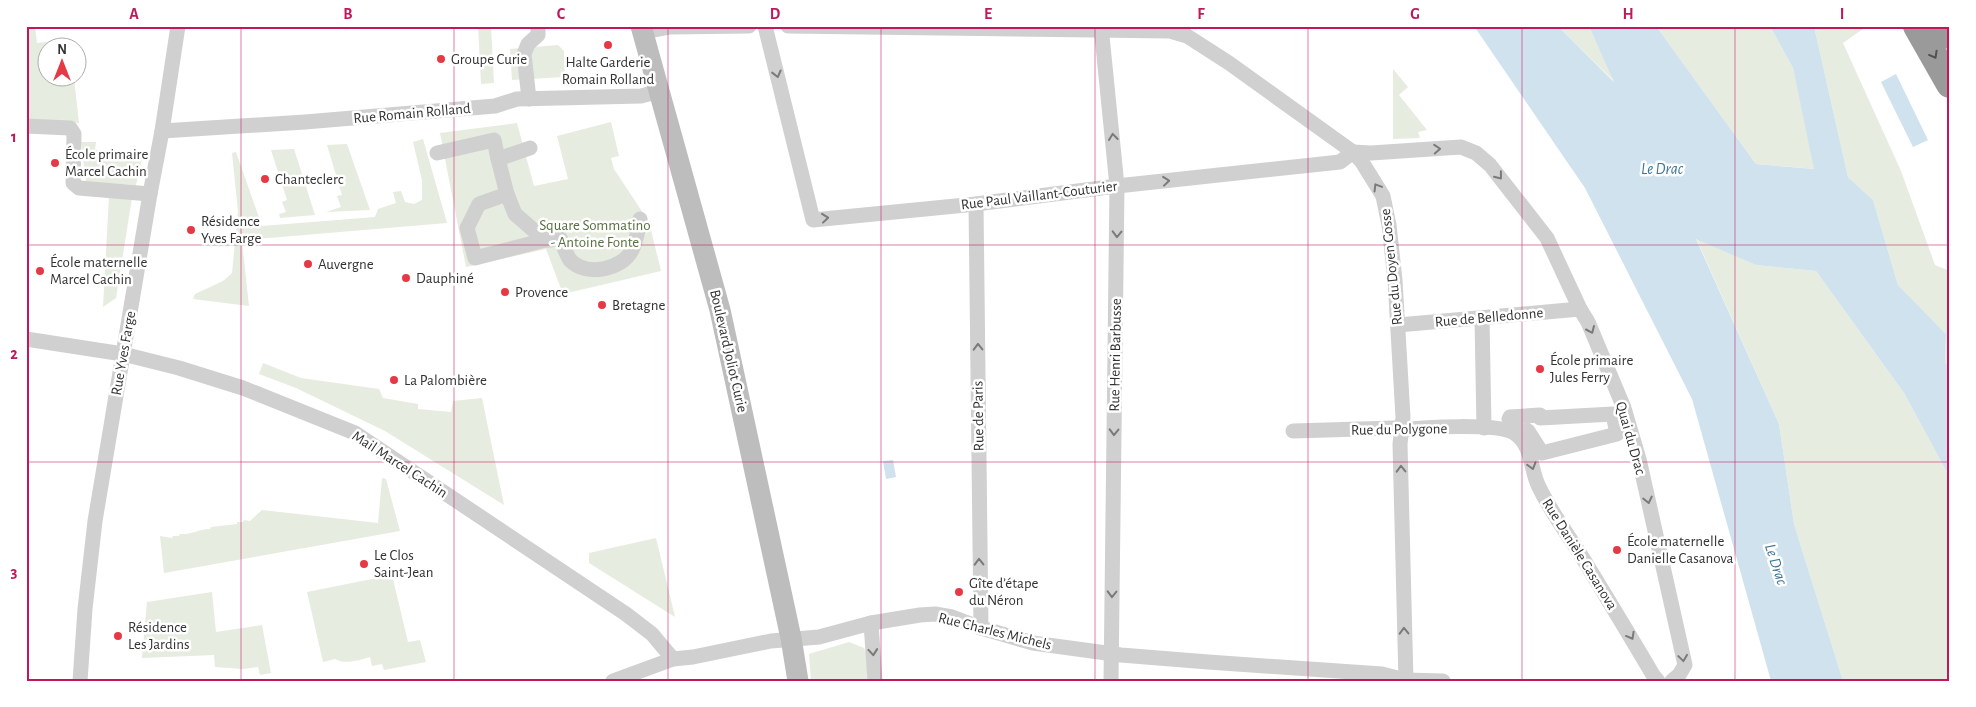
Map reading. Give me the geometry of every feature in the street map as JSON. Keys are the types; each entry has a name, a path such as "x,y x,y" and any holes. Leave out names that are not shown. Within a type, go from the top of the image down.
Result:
{"highway":[{"path":"1917,26 1950,84"},
{"path":"1945,26 1950,35"}],"street":[{"name":"Rue Yves Farge","path":"80,681 85,610 95,521 162,131 178,26"},
{"path":"528,99 524,54 528,44 538,35 538,26"},
{"path":"643,29 749,26"},
{"name":"Rue Paul Vaillant-Couturier","path":"765,26 813,220 976,204 1117,186 1340,162 1353,152 1371,153 1461,147"},
{"name":"Rue du Doyen Gosse","path":"788,26 1100,28 1170,31 1187,36 1260,84 1353,152 1362,162 1383,196 1392,252 1403,417 1400,444 1406,680"},
{"name":"Rue Henri Barbusse","path":"1100,28 1117,186 1111,681"},
{"name":"Boulevard Joliot Curie","path":"643,29 720,310 791,638 798,681"},
{"name":"Rue Romain Rolland","path":"162,131 305,122 495,106 517,99 641,96 660,91"},
{"path":"26,126 70,128 74,134 73,183 79,188 150,194"},
{"path":"437,153 494,140 507,194 515,214 552,240 570,259 582,268 602,270 621,262 632,250 640,219"},
{"name":"Quai du Drac","path":"1461,147 1476,153 1490,165 1547,238 1599,347 1624,408 1639,459 1685,666 1672,681"},
{"path":"498,159 530,148"},
{"path":"507,194 479,204 467,228 475,258 552,240"},
{"name":"Rue de Paris","path":"976,204 981,628"},
{"name":"Rue de Belledonne","path":"1398,325 1580,309"},
{"path":"1482,318 1484,428"},
{"name":"Mail Marcel Cachin","path":"26,339 123,354 179,368 242,388 355,433 626,614 652,634 673,659"},
{"path":"1612,414 1617,434 1542,453 1528,431 1509,419 1510,417 1540,415 1540,418 1612,414"},
{"name":"Rue du Polygone","path":"1293,431 1394,428 1402,430 1505,429"},
{"name":"Rue Danièle Casanova","path":"1505,429 1519,437 1528,450 1538,486 1624,625 1653,676 1658,681"},
{"name":"Rue Charles Michels","path":"613,681 673,659 791,638 819,637 871,623 920,614 952,617 1033,644 1111,654 1382,674 1406,680 1443,681"},
{"path":"871,623 875,681"}],"green space":[{"path":"26,26 35,26 38,43 38,88 75,88 79,123 26,120"},
{"path":"478,26 491,26 494,83 481,84"},
{"path":"1558,26 1589,26 1616,83"},
{"path":"1656,26 1770,26 1793,68 1815,169 1756,164"},
{"path":"1814,26 1867,26 1843,43 1901,171 1935,265 1950,271 1950,367 1945,363 1946,334 1898,285 1873,200 1848,177"},
{"path":"558,45 564,51 565,77 512,80 510,49"},
{"path":"1393,69 1408,87 1399,95 1427,130 1418,132 1420,138 1393,139"},
{"name":"Square Sommatino - Antoine Fonte","path":"611,122 619,156 611,158 614,169 649,222 661,271 563,294 546,249 466,267 440,133 517,123 534,186 568,179 557,136"},
{"path":"423,139 447,223 245,240 242,242 249,306 193,299 195,294 223,281 232,273 238,211 232,153 236,152 262,226 375,217 378,209 396,203 393,192 401,191 405,202 414,204 422,200 422,180 413,142"},
{"path":"81,142 96,142 95,150 143,154 136,185 86,183"},
{"path":"347,144 370,210 326,212 341,207 337,196 342,195 327,145"},
{"path":"294,149 315,215 280,218 279,214 286,212 282,202 287,200 271,150"},
{"path":"109,196 132,198 116,298 103,307"},
{"path":"1696,238 1756,265 1816,271 1904,393 1950,478 1950,681 1843,681 1794,524 1779,424"},
{"path":"263,363 301,378 379,389 383,398 418,404 418,409 451,412 453,401 482,398 504,505 385,431 296,388 259,374"},
{"path":"382,478 386,479 400,531 164,573 160,536 172,538 180,534 188,534 210,529 211,527 237,524 237,522 243,522 244,520 250,521 262,510 378,523"},
{"path":"656,538 675,617 589,563 589,553"},
{"path":"392,575 408,642 420,640 426,662 384,670 382,664 372,666 370,657 344,662 335,659 323,662 307,592"},
{"path":"212,592 216,632 262,625 271,673 260,675 258,667 243,669 215,667 214,655 142,658 147,602"},
{"path":"849,642 864,648 866,652 868,681 811,681 809,654"}],"water":[{"name":"Le Drac","path":"1474,26 1558,26 1614,82 1589,26 1656,26 1756,164 1814,169 1793,68 1770,26 1814,26 1848,177 1873,200 1898,285 1946,334 1945,363 1950,367 1950,478 1904,393 1816,271 1756,265 1696,239 1779,424 1794,524 1843,681 1771,681 1692,399 1585,188"},
{"path":"1896,74 1928,140 1913,147 1881,82"},
{"path":"893,460 896,477 886,479 883,461"}],"place":[{"name":"Halte Garderie Romain Rolland","path":"608,45"},
{"name":"Groupe Curie","path":"441,59"},
{"name":"École primaire Marcel Cachin","path":"55,163"},
{"name":"Chanteclerc","path":"265,179"},
{"name":"Résidence Yves Farge","path":"191,230"},
{"name":"Auvergne","path":"308,264"},
{"name":"École maternelle Marcel Cachin","path":"40,271"},
{"name":"Dauphiné","path":"406,278"},
{"name":"Provence","path":"505,292"},
{"name":"Bretagne","path":"602,305"},
{"name":"École primaire Jules Ferry","path":"1540,369"},
{"name":"La Palombière","path":"394,380"},
{"name":"École maternelle Danielle Casanova","path":"1617,550"},
{"name":"Le Clos Saint-Jean","path":"364,564"},
{"name":"Gîte d’étape du Néron","path":"959,592"},
{"name":"Résidence Les Jardins","path":"118,636"}]}
